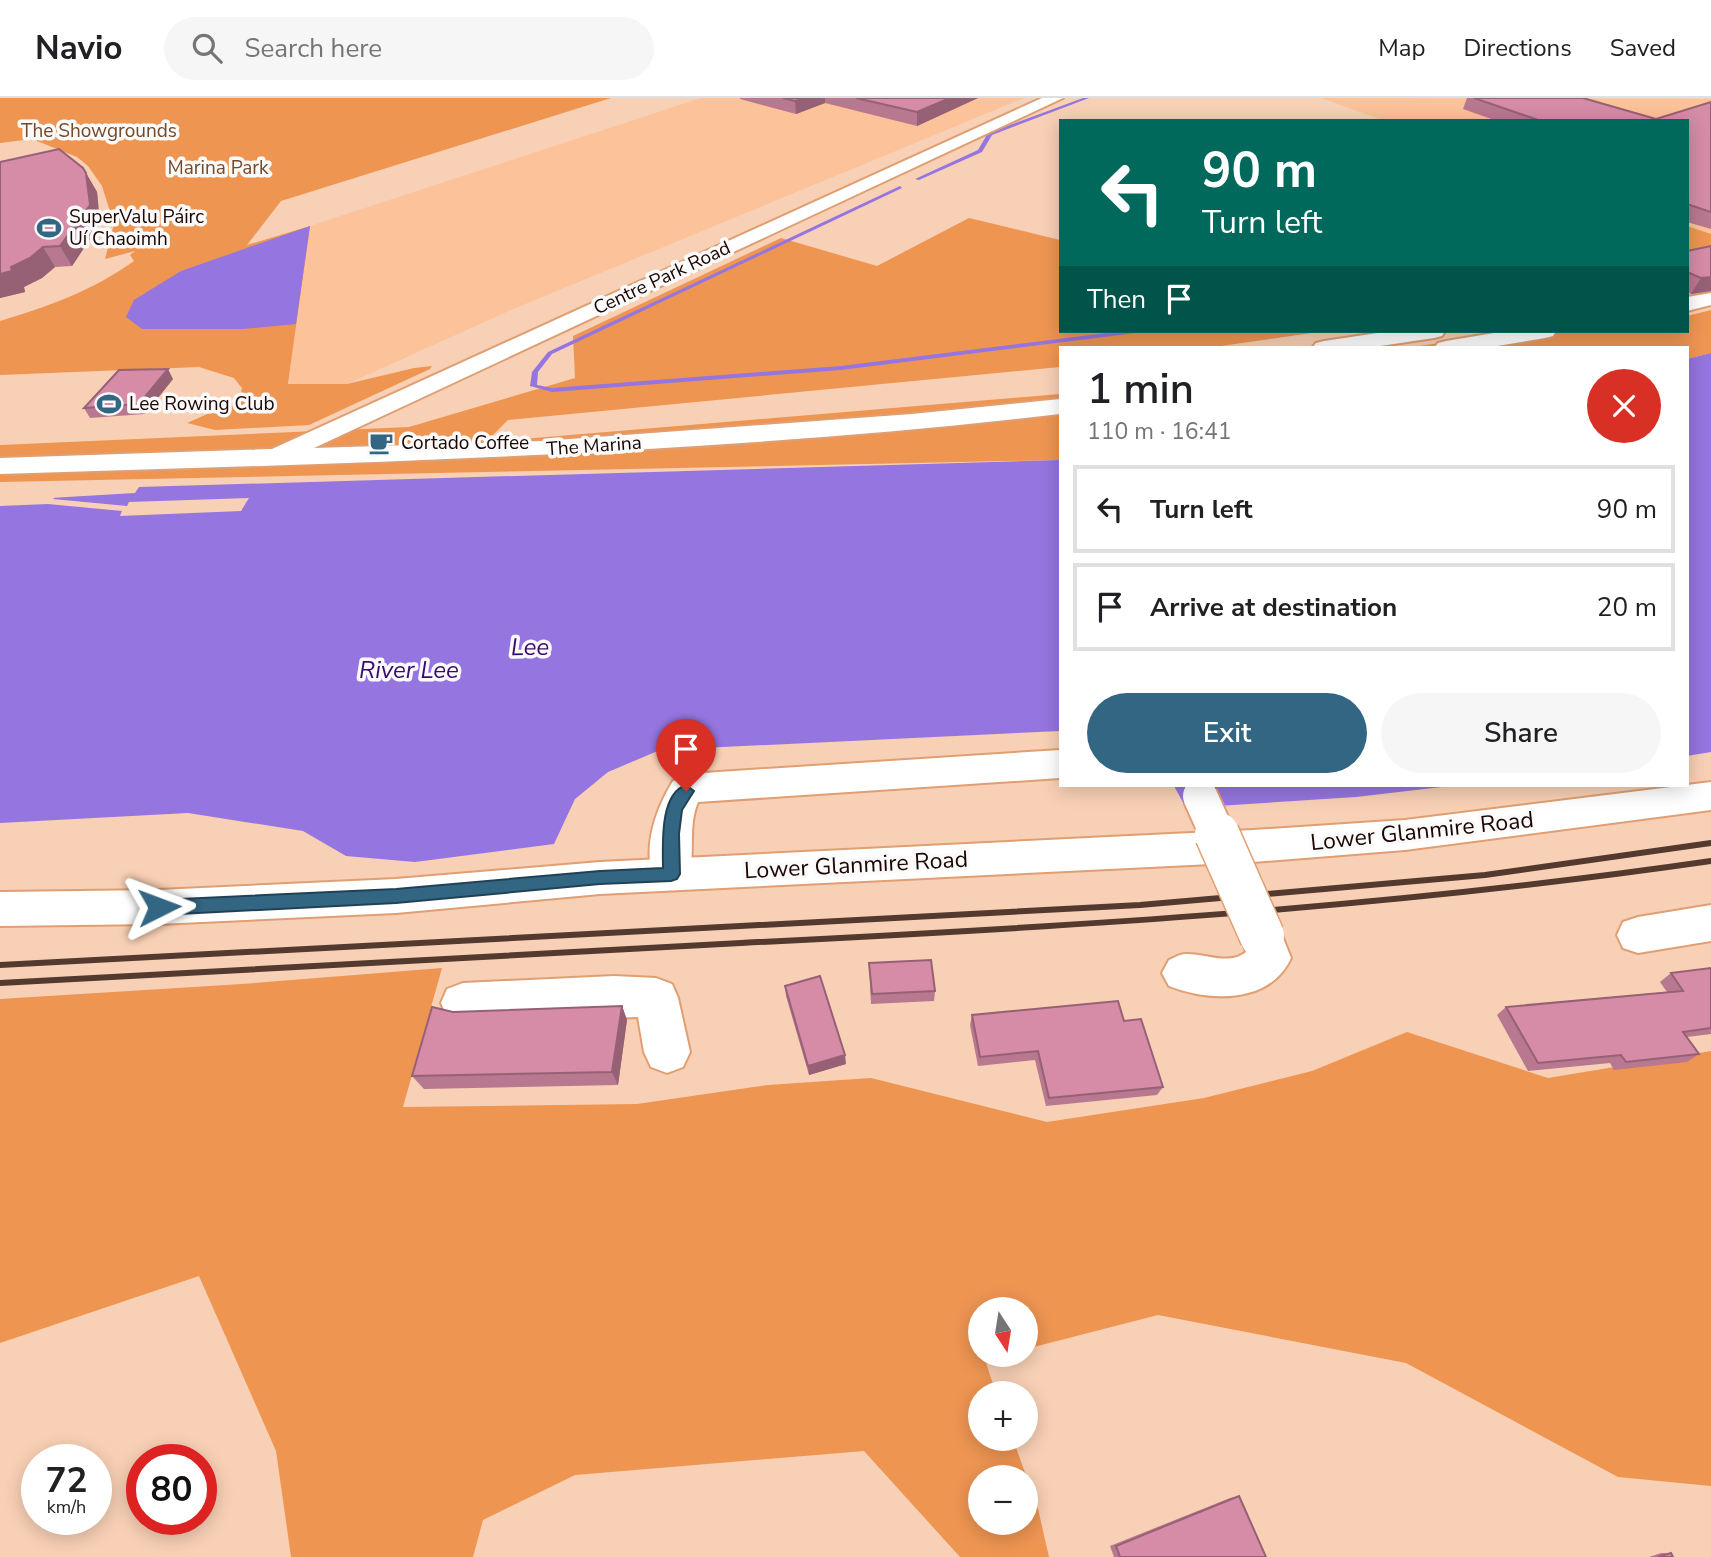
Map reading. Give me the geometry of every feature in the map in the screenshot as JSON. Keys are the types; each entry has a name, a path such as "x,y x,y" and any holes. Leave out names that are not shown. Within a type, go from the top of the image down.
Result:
{"main road":[{"name":"Centre Park Road","path":"269,459 1055,98"},
{"path":"1689,304 1711,299"},
{"path":"1338,346 1421,333"},
{"path":"1458,346 1533,333"},
{"name":"The Marina","path":"324,433 649,422 797,412 1059,385"},
{"name":"The Marina","path":"0,466 424,455 595,446 912,422 1059,407"},
{"path":"671,874 674,809 686,791 704,787 1059,764"},
{"path":"1184,973 1218,978 1252,973 1270,958 1195,791"},
{"name":"Lower Glanmire Road","path":"0,909 159,907 396,896 600,878 1308,842 1418,833 1711,796"},
{"path":"1638,935 1711,923"},
{"path":"463,1003 614,996 656,998 667,1052"}],"shaded area":[{"path":"701,98 1024,98 511,310 347,384 288,385 310,226"},
{"path":"1321,98 1711,99 1711,234 1689,227 1689,119 1379,119"}],"green space":[{"path":"0,98 611,98 281,201 247,245 310,226 288,384 347,384 432,366 309,425 215,430 187,423 239,400 242,388 234,378 199,367 0,375 0,321 53,304 103,281 134,261 130,255 135,251 105,259 114,224 102,186 88,166 77,157 32,139 0,143"},
{"path":"969,218 1059,240 1059,333 1312,333 1221,346 1059,346 1059,367 508,420 486,442 1059,394 1059,460 0,482 0,445 409,427 575,378 573,336 781,238 877,266"},
{"path":"1689,227 1711,234 1711,255 1689,260"},
{"path":"1711,310 1711,353 1689,358 1689,346 1420,346 1504,333 1689,333 1689,316"},
{"path":"442,968 403,1107 637,1104 768,1085 871,1078 1047,1122 1204,1098 1312,1071 1407,1032 1548,1078 1711,1051 1711,1486 1618,1477 1406,1363 1158,1315 1038,1346 1038,1297 968,1297 968,1367 987,1367 992,1381 968,1381 968,1451 1017,1451 1022,1465 968,1465 968,1535 1038,1535 1038,1509 1049,1557 960,1557 864,1451 575,1475 483,1520 473,1557 291,1557 276,1451 199,1276 0,1343 0,999"}],"water":[{"path":"310,226 296,324 243,329 142,329 126,317 134,300 181,271"},
{"path":"1711,353 1711,752 1689,756 1689,358"},
{"name":"River Lee","path":"1059,460 1059,731 660,750 608,772 575,799 554,844 415,862 346,856 303,831 188,813 0,823 0,501 135,493 139,487"},
{"path":"1175,787 1441,787 1356,797 1186,808"}],"pier":[{"path":"57,495 53,499 127,506 129,502 249,498 241,511 120,516 122,511 48,504 0,506 0,497"}],"building":[{"path":"783,98 804,98 795,101"},
{"path":"856,98 950,98 917,112"},
{"path":"1474,98 1583,98 1656,119 1535,119"},
{"path":"1711,102 1711,212 1689,205 1689,119 1656,119"},
{"name":"SuperValu Páirc Uí Chaoimh","path":"59,149 86,173 90,205 60,246 43,247 30,258 11,267 12,271 0,274 0,162"},
{"path":"1711,246 1711,277 1701,278 1689,273 1689,251"},
{"path":"168,369 139,404 84,408 119,370"},
{"path":"931,960 935,991 872,994 869,963"},
{"path":"1711,968 1711,1028 1683,1032 1699,1054 1626,1062 1621,1055 1538,1063 1506,1007 1683,991 1671,973"},
{"path":"820,976 845,1055 808,1066 785,986"},
{"path":"1118,1001 1124,1021 1141,1019 1163,1087 1049,1098 1038,1051 980,1057 972,1015"},
{"path":"622,1006 612,1072 412,1076 432,1007 453,1012"},
{"path":"1239,1496 1266,1557 1120,1557 1116,1546"}],"waterway":[{"path":"917,179 980,151 990,134 1087,98"},
{"path":"900,187 550,353 535,372 533,386 552,390 841,368 1120,333"}],"railway":[{"path":"0,965 1140,905 1485,875 1711,843"},
{"path":"0,983 863,937 1227,914 1469,891 1711,861"}],"place":[{"name":"SuperValu Páirc Uí Chaoimh","path":"49,228"},
{"name":"Lee Rowing Club","path":"109,404"},
{"name":"Cortado Coffee","path":"381,443"}],"route":[{"path":"159,907 396,896 671,874 674,809 686,791"}],"park label":[{"name":"The Showgrounds","path":"99,131"},
{"name":"Marina Park","path":"218,168"}],"water label":[{"name":"Lee","path":"530,647"}]}
